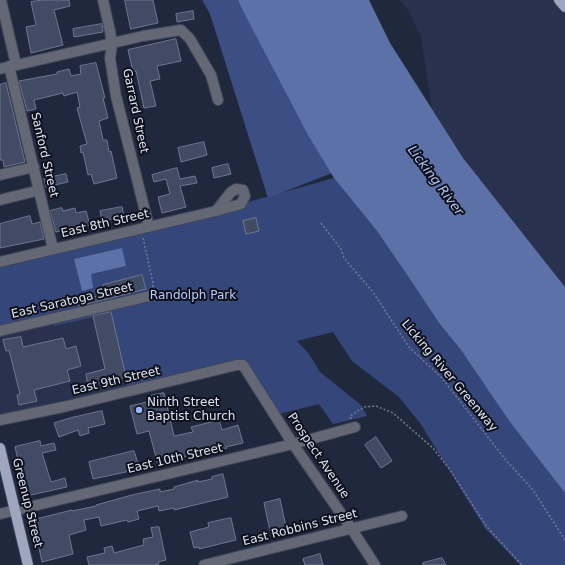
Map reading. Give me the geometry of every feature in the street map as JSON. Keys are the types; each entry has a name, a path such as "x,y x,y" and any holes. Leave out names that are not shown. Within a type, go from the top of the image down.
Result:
{"main road":[{"path":"558,0 565,7"},
{"name":"Greenup Street","path":"0,448 28,565"}],"street":[{"name":"Sanford Street","path":"1,0 8,67 34,167 52,249"},
{"name":"Garrard Street","path":"103,0 112,44 110,58 116,96 145,228"},
{"path":"8,67 181,30 190,39 211,75 218,100"},
{"path":"0,175 34,167"},
{"path":"0,200 32,192"},
{"name":"East 8th Street","path":"0,262 216,211"},
{"name":"East Saratoga Street","path":"0,331 150,296"},
{"name":"East 9th Street","path":"0,420 237,365"},
{"name":"Prospect Avenue","path":"237,365 242,365 293,444 375,565"},
{"name":"East 10th Street","path":"0,514 293,444 355,427"},
{"name":"East Robbins Street","path":"204,565 402,516"}],"path":[{"name":"Licking River Greenway","path":"321,223 340,249 344,258 373,292 409,347 442,378 505,459 533,490 565,540"},
{"path":"145,228 153,283 150,296"},
{"path":"355,427 350,416 364,407 376,406 393,413 433,448 450,470 487,527 522,565"}],"shaded area":[{"path":"202,0 238,0 332,173 268,198 210,14"},
{"path":"399,0 565,0 565,287 463,158 432,109 421,37 408,10"},
{"path":"111,313 128,391 0,420 0,331 52,319 55,325"}],"green space":[{"name":"Randolph Park","path":"334,178 377,231 411,279 439,323 461,350 565,493 565,565 520,565 485,528 420,423 399,397 352,361 333,332 297,341 309,354 320,372 361,405 367,416 333,424 319,404 275,415 242,365 128,391 111,313 54,326 52,319 0,331 0,262 241,204"}],"water":[{"name":"Licking River","path":"238,0 369,0 390,43 463,158 565,287 565,493 510,422 461,350 439,323 377,231 334,178 308,135"},
{"path":"122,248 126,266 91,274 93,288 82,291 74,259"}],"building":[{"path":"43,0 69,0 70,6 54,10 63,45 31,53 26,27 36,25 31,2"},
{"path":"125,0 153,0 158,23 131,29"},
{"path":"193,11 194,19 177,22 176,14"},
{"path":"102,24 103,32 74,37 73,29"},
{"path":"176,39 181,61 157,66 160,79 150,81 156,106 144,108 136,71 133,72 128,50"},
{"path":"96,63 105,98 103,98 108,118 99,121 103,140 107,140 109,152 111,151 117,178 94,184 91,174 88,175 83,152 81,153 80,146 87,144 77,108 80,107 77,92 64,96 63,93 34,100 36,109 27,111 19,81 57,74 57,72 69,69 71,76 81,74 80,66"},
{"path":"6,83 25,162 4,167 3,160 0,160 0,85"},
{"path":"204,142 207,155 181,162 178,148"},
{"path":"228,164 231,174 214,178 212,168"},
{"path":"177,168 180,179 195,176 197,183 180,186 186,207 162,213 158,197 170,194 166,179 154,182 152,175"},
{"path":"66,174 68,182 46,187 44,179"},
{"path":"122,207 124,217 102,221 100,211"},
{"path":"62,208 63,211 75,208 76,213 86,211 90,225 72,231 72,228 56,232 50,211"},
{"path":"30,216 32,224 40,222 44,239 0,248 0,224"},
{"path":"256,218 259,231 246,234 243,221"},
{"path":"142,275 146,289 79,306 78,301 106,294 103,285"},
{"path":"111,312 126,377 114,380 114,378 99,381 100,383 88,386 86,374 105,369 93,316"},
{"path":"21,337 23,347 63,338 66,349 76,346 81,366 67,370 70,381 34,390 37,401 19,405 17,395 20,394 9,350 6,351 3,340"},
{"path":"164,393 174,436 193,432 191,427 219,420 222,430 238,425 243,443 199,456 198,454 175,459 176,462 158,465 149,431 137,434 130,406 151,401 150,396"},
{"path":"102,411 105,424 88,428 89,433 80,436 78,430 59,437 54,423"},
{"path":"376,437 392,461 381,468 365,445"},
{"path":"40,441 41,446 54,443 56,450 42,453 51,482 65,478 67,487 26,496 15,447"},
{"path":"134,451 140,469 93,479 89,462"},
{"path":"223,474 228,497 174,510 174,508 159,511 158,506 137,511 139,519 128,522 127,520 101,526 99,517 84,520 86,530 69,535 73,554 42,562 32,520 72,510 96,506 132,495 160,489 160,492 174,489 174,487 198,480 198,482 212,479 212,477"},
{"path":"280,499 286,527 270,531 264,503"},
{"path":"231,518 236,540 199,549 199,547 194,548 190,532 209,527 208,523"},
{"path":"159,527 166,560 158,562 159,564 89,565 87,557 105,553 104,548 112,546 114,553 144,545 143,539 153,537 151,528"},
{"path":"320,554 323,565 305,565 303,559"},
{"path":"442,558 446,565 423,565 423,563"}],"place":[{"name":"Ninth Street Baptist Church","path":"139,410"}]}
